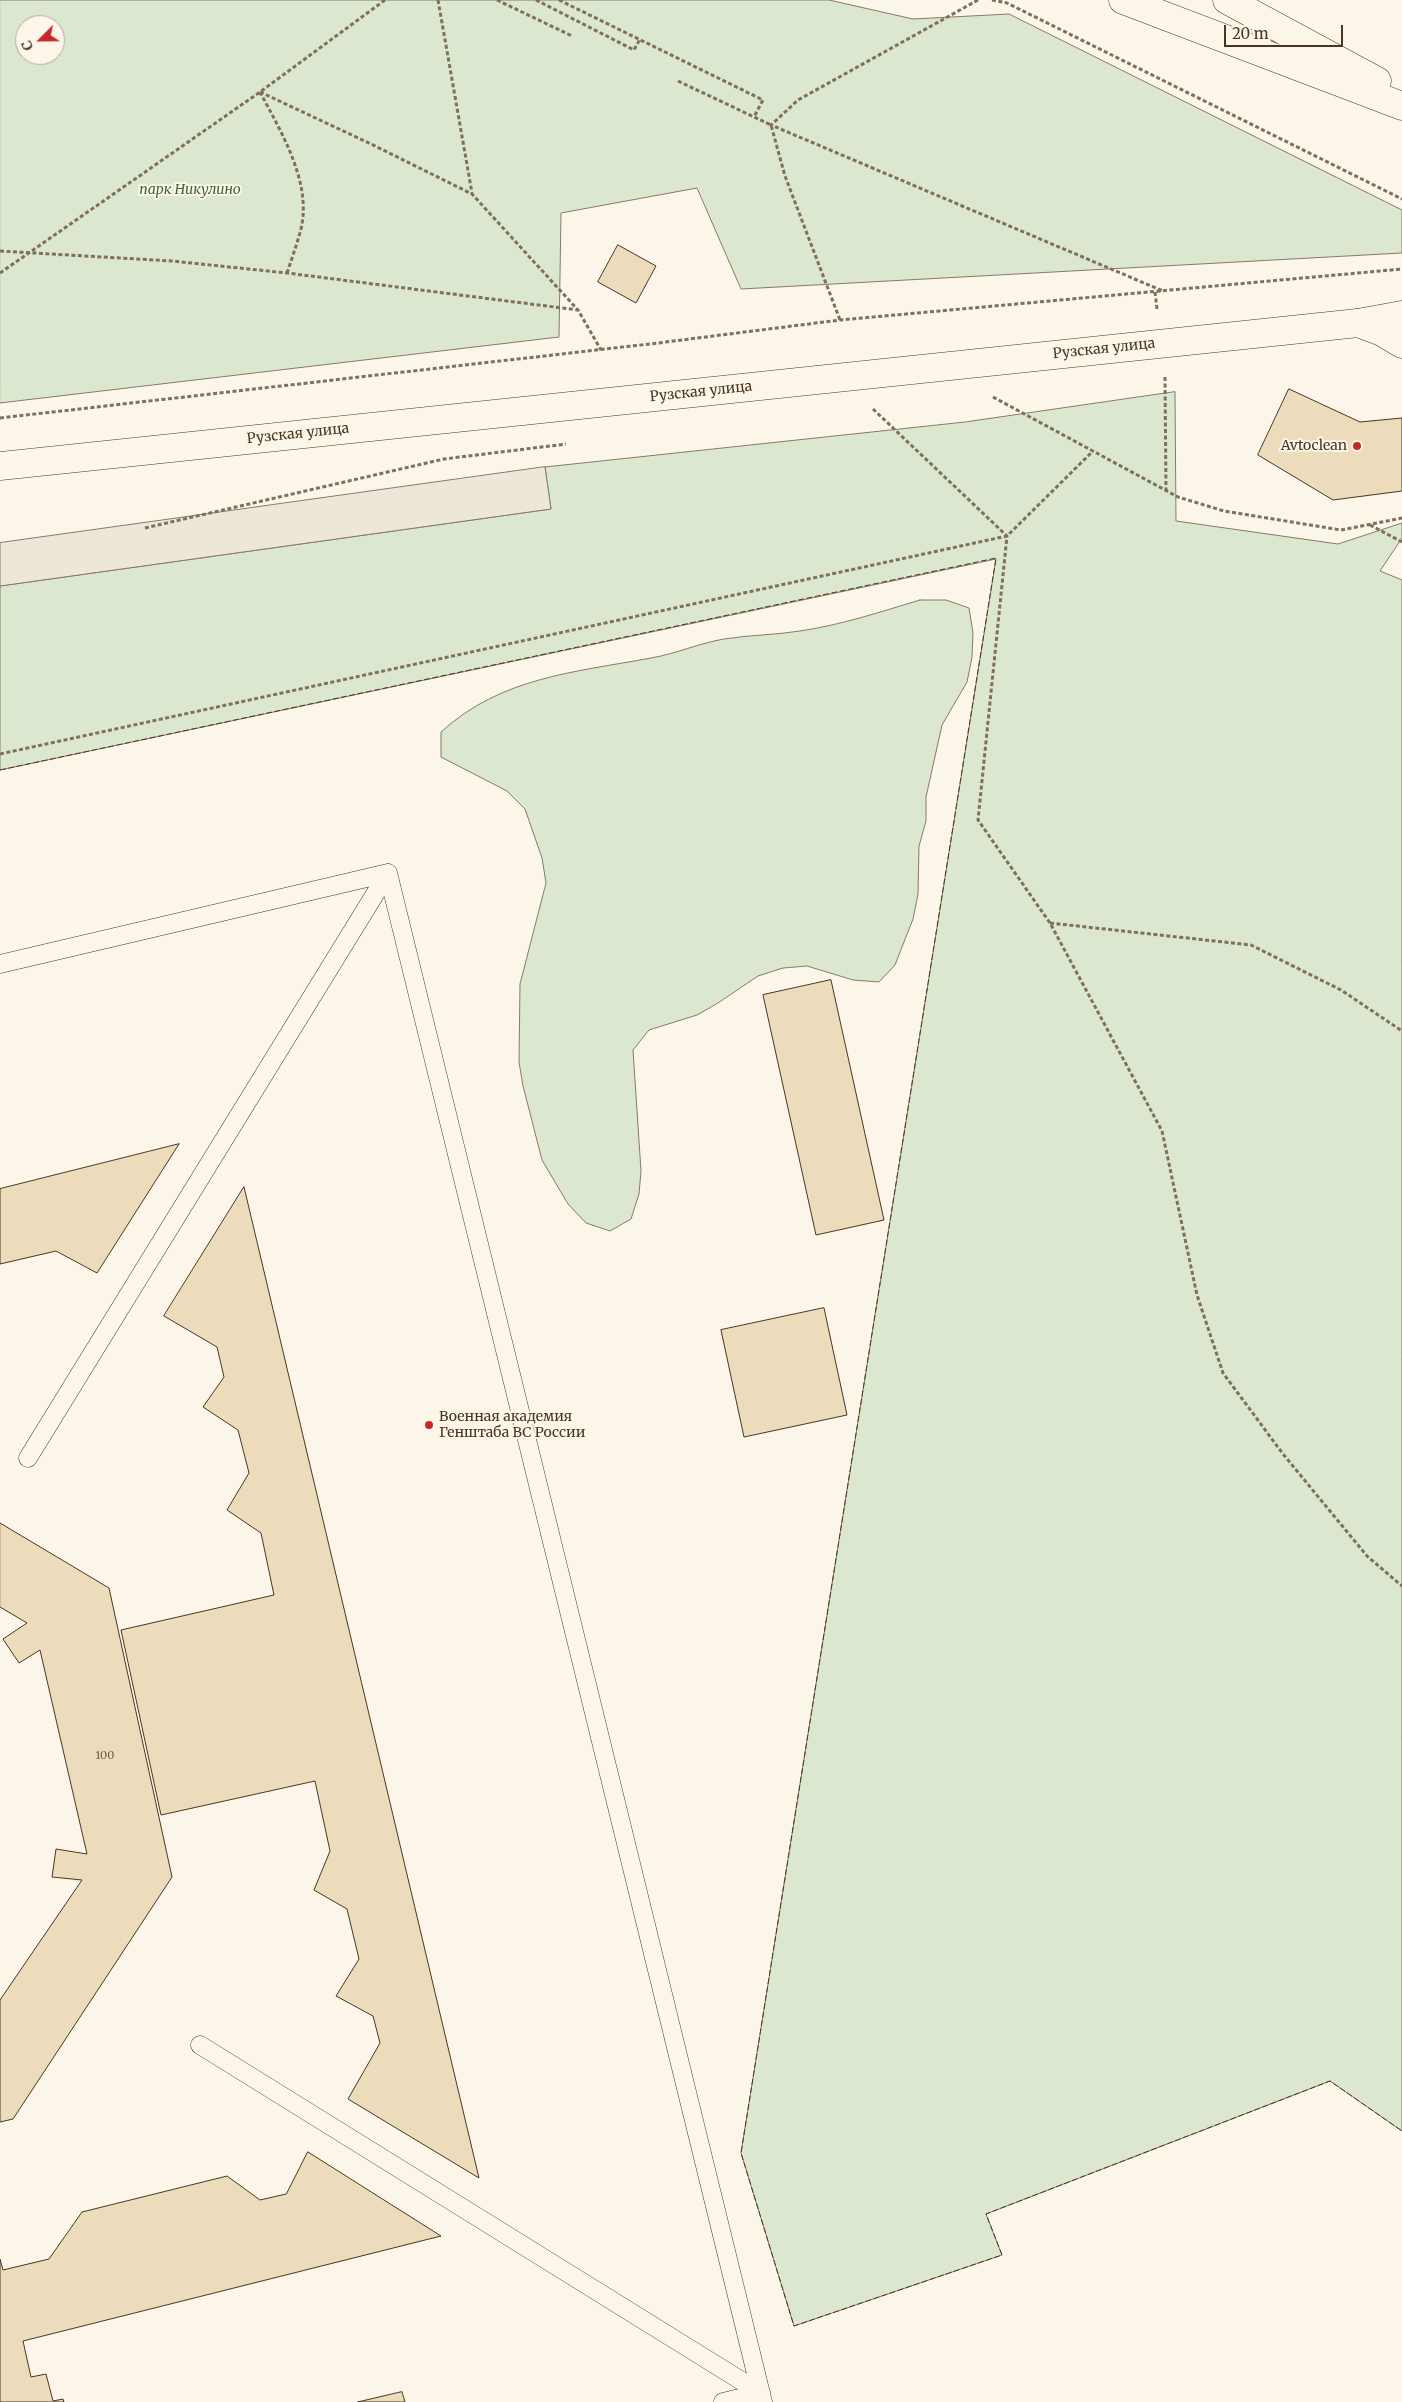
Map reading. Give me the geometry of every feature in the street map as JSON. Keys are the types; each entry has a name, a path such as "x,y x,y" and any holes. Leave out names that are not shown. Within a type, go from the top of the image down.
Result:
{"street":[{"path":"1123,0 1402,106"},
{"path":"1226,0 1402,94"},
{"name":"Рузская улица","path":"0,466 1358,323 1402,315"},
{"path":"1358,323 1382,332 1402,344"}],"lane":[{"path":"0,964 388,873"},
{"path":"28,1458 388,873"},
{"path":"388,873 762,2398"},
{"path":"200,2044 762,2398"},
{"path":"722,2402 762,2398"}],"path":[{"path":"0,273 260,92 385,0"},
{"path":"438,0 472,194"},
{"path":"497,0 572,36"},
{"path":"536,0 634,50 640,39"},
{"path":"559,0 763,100 754,117"},
{"path":"771,125 798,100 978,0"},
{"path":"992,0 1007,3 1402,199"},
{"path":"678,81 771,125 1164,291"},
{"path":"260,92 472,194 578,310 601,350"},
{"path":"260,92 284,137 302,184 301,227 287,273"},
{"path":"771,125 785,176 840,320"},
{"path":"0,251 30,251 172,261 287,273 578,310"},
{"path":"0,418 601,350 840,320 1402,269"},
{"path":"1156,375 1165,374 1166,491"},
{"path":"1000,395 990,396 1178,497 1215,508 1253,516 1341,530 1402,518"},
{"path":"881,407 871,408 1007,536"},
{"path":"145,528 444,459 573,443"},
{"path":"0,754 1007,536 1093,451"},
{"path":"1370,524 1402,542"},
{"path":"1007,536 978,820 1050,923 1162,1131 1197,1295 1223,1373 1283,1454 1367,1556 1402,1586"},
{"path":"1050,923 1251,945 1341,990 1402,1031"}],"green space":[{"name":"парк Никулино","path":"0,0 829,0 913,19 1009,14 1402,210 1402,253 741,289 697,188 561,213 559,337 0,403"},
{"path":"1175,392 1176,521 1338,544 1402,523 1402,538 1380,571 1402,580 1402,2131 1330,2081 986,2214 1002,2255 794,2326 741,2153 996,559 0,770 0,586 551,509 545,467 965,422"},
{"path":"920,600 946,600 969,608 973,633 972,657 967,682 942,725 926,797 926,821 919,846 918,894 913,919 895,965 879,982 853,980 807,966 783,968 758,976 697,1015 649,1030 633,1050 641,1171 639,1194 631,1219 610,1231 586,1223 568,1204 542,1160 523,1086 519,1062 520,984 546,883 542,858 525,809 507,791 441,757 441,732 464,714 489,699 514,688 540,680 567,673 660,656 724,639 791,632 830,625"}],"shaded area":[{"path":"545,467 551,509 0,586 0,543"}],"building":[{"path":"618,245 656,266 636,303 598,282"},
{"path":"1289,389 1360,422 1402,418 1402,491 1333,500 1258,455"},
{"path":"831,980 884,1220 816,1235 763,995"},
{"path":"179,1144 97,1273 56,1251 0,1264 0,1189"},
{"path":"244,1187 479,2178 348,2099 380,2043 373,2016 336,1996 359,1959 347,1909 314,1890 330,1851 315,1781 161,1815 121,1630 274,1595 261,1533 227,1510 249,1473 238,1430 203,1407 224,1377 217,1347 164,1316"},
{"path":"824,1308 847,1415 744,1437 721,1330"},
{"path":"0,1523 109,1588 172,1877 13,2119 0,2122 0,2000 82,1880 52,1877 56,1849 87,1854 40,1650 19,1663 3,1639 27,1623 0,1607"},
{"path":"308,2152 441,2236 23,2341 31,2377 46,2374 53,2401 63,2399 64,2402 0,2402 0,2259 3,2270 49,2259 82,2212 227,2176 260,2200 286,2194"},
{"path":"402,2392 405,2402 358,2402"}],"fence":[{"path":"0,770 996,558 741,2153 794,2326 1002,2255 986,2214 1330,2081 1402,2131"}],"place":[{"name":"Avtoclean","path":"1357,446"},
{"name":"Военная академия Генштаба ВС России","path":"429,1425"}]}
